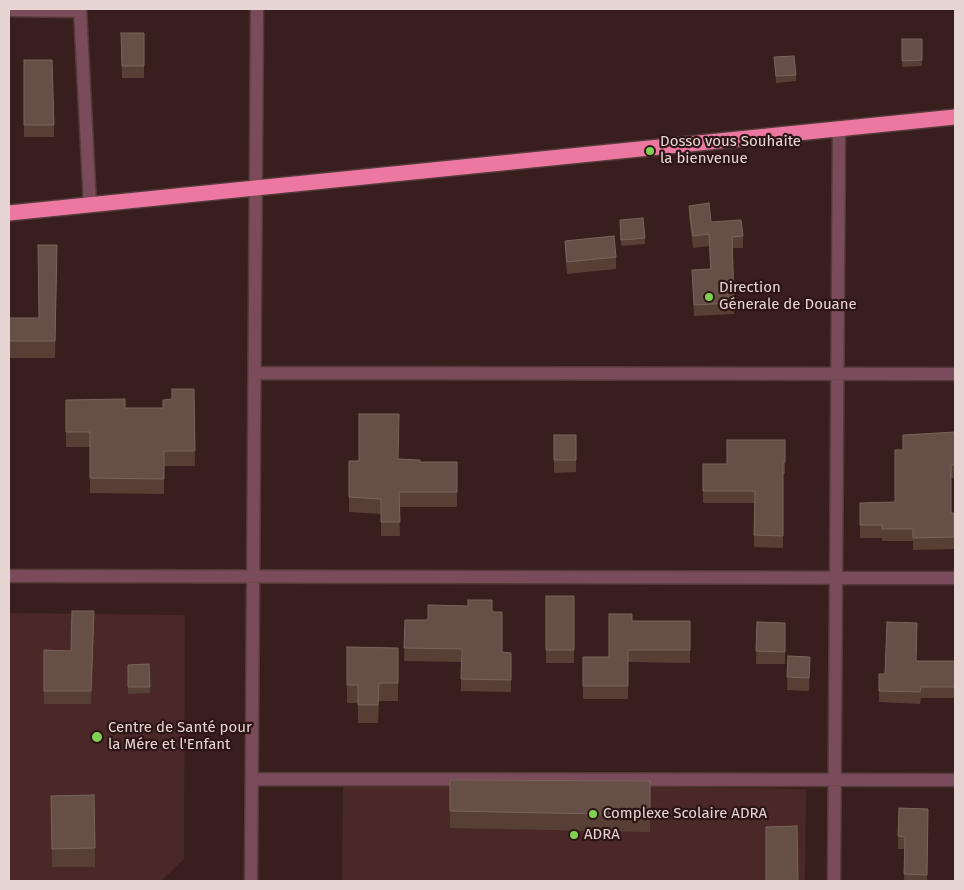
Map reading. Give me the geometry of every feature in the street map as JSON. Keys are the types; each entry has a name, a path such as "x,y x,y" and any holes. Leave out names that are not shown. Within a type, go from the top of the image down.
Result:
{"highway":[{"path":"9,213 955,117"}],"street":[{"path":"251,881 257,9"},
{"path":"9,10 80,10 90,205"},
{"path":"834,881 835,374 839,130"},
{"path":"255,373 955,374"},
{"path":"9,576 955,578"},
{"path":"252,778 955,780"}],"shaded area":[{"name":"Centre de Santé pour la Mére et l'Enfant","path":"9,613 185,615 184,859 161,881 9,881"},
{"name":"ADRA","path":"343,782 806,789 805,881 342,881"}],"building":[{"path":"121,33 144,33 144,66 122,66"},
{"path":"902,39 922,39 922,60 902,61"},
{"path":"794,56 796,75 776,76 774,57"},
{"path":"24,60 52,60 54,125 24,125"},
{"path":"709,203 711,222 741,220 743,236 732,237 734,303 694,305 692,270 711,269 709,234 693,236 689,206"},
{"path":"643,218 645,238 621,240 620,220"},
{"path":"614,236 616,257 567,262 565,241"},
{"path":"38,245 57,245 55,341 9,341 9,318 39,318"},
{"path":"172,389 194,389 195,451 164,451 164,479 90,478 90,432 66,432 66,400 125,399 125,408 163,408 163,400 172,399"},
{"path":"359,414 399,414 398,459 420,460 420,462 457,462 457,492 399,492 400,522 381,522 381,499 349,497 349,461 359,461"},
{"path":"955,432 955,465 951,465 951,513 954,513 954,537 913,538 913,529 882,529 882,525 860,525 860,503 895,502 895,450 903,450 903,435"},
{"path":"554,435 576,435 576,460 554,460"},
{"path":"727,440 785,440 785,462 783,462 783,536 754,535 755,491 703,491 703,464 727,464"},
{"path":"546,596 574,596 574,650 546,650"},
{"path":"468,600 492,600 492,612 502,612 502,652 511,653 511,680 461,679 462,649 404,648 405,620 428,620 428,605 468,606"},
{"path":"72,611 94,611 91,691 44,691 44,650 71,651"},
{"path":"609,614 632,614 632,621 690,621 690,650 628,650 628,686 583,686 583,657 609,657"},
{"path":"757,622 785,623 785,652 756,651"},
{"path":"887,622 917,623 916,661 955,661 955,687 921,687 920,692 879,691 879,674 885,674"},
{"path":"347,647 398,648 398,683 379,683 378,705 358,705 358,685 347,685"},
{"path":"788,656 810,657 809,678 787,677"},
{"path":"149,664 150,687 128,687 128,665"},
{"path":"450,780 650,781 650,815 450,811"},
{"path":"94,795 95,848 52,849 51,796"},
{"path":"899,808 928,809 927,875 904,874 905,837 898,836"},
{"path":"797,826 798,881 766,881 766,827"}],"place":[{"name":"Dosso vous Souhaite la bienvenue","path":"650,151"},
{"name":"Direction Génerale de Douane","path":"709,297"},
{"name":"Centre de Santé pour la Mére et l'Enfant","path":"97,737"},
{"name":"Complexe Scolaire ADRA","path":"593,814"},
{"name":"ADRA","path":"574,835"}]}
